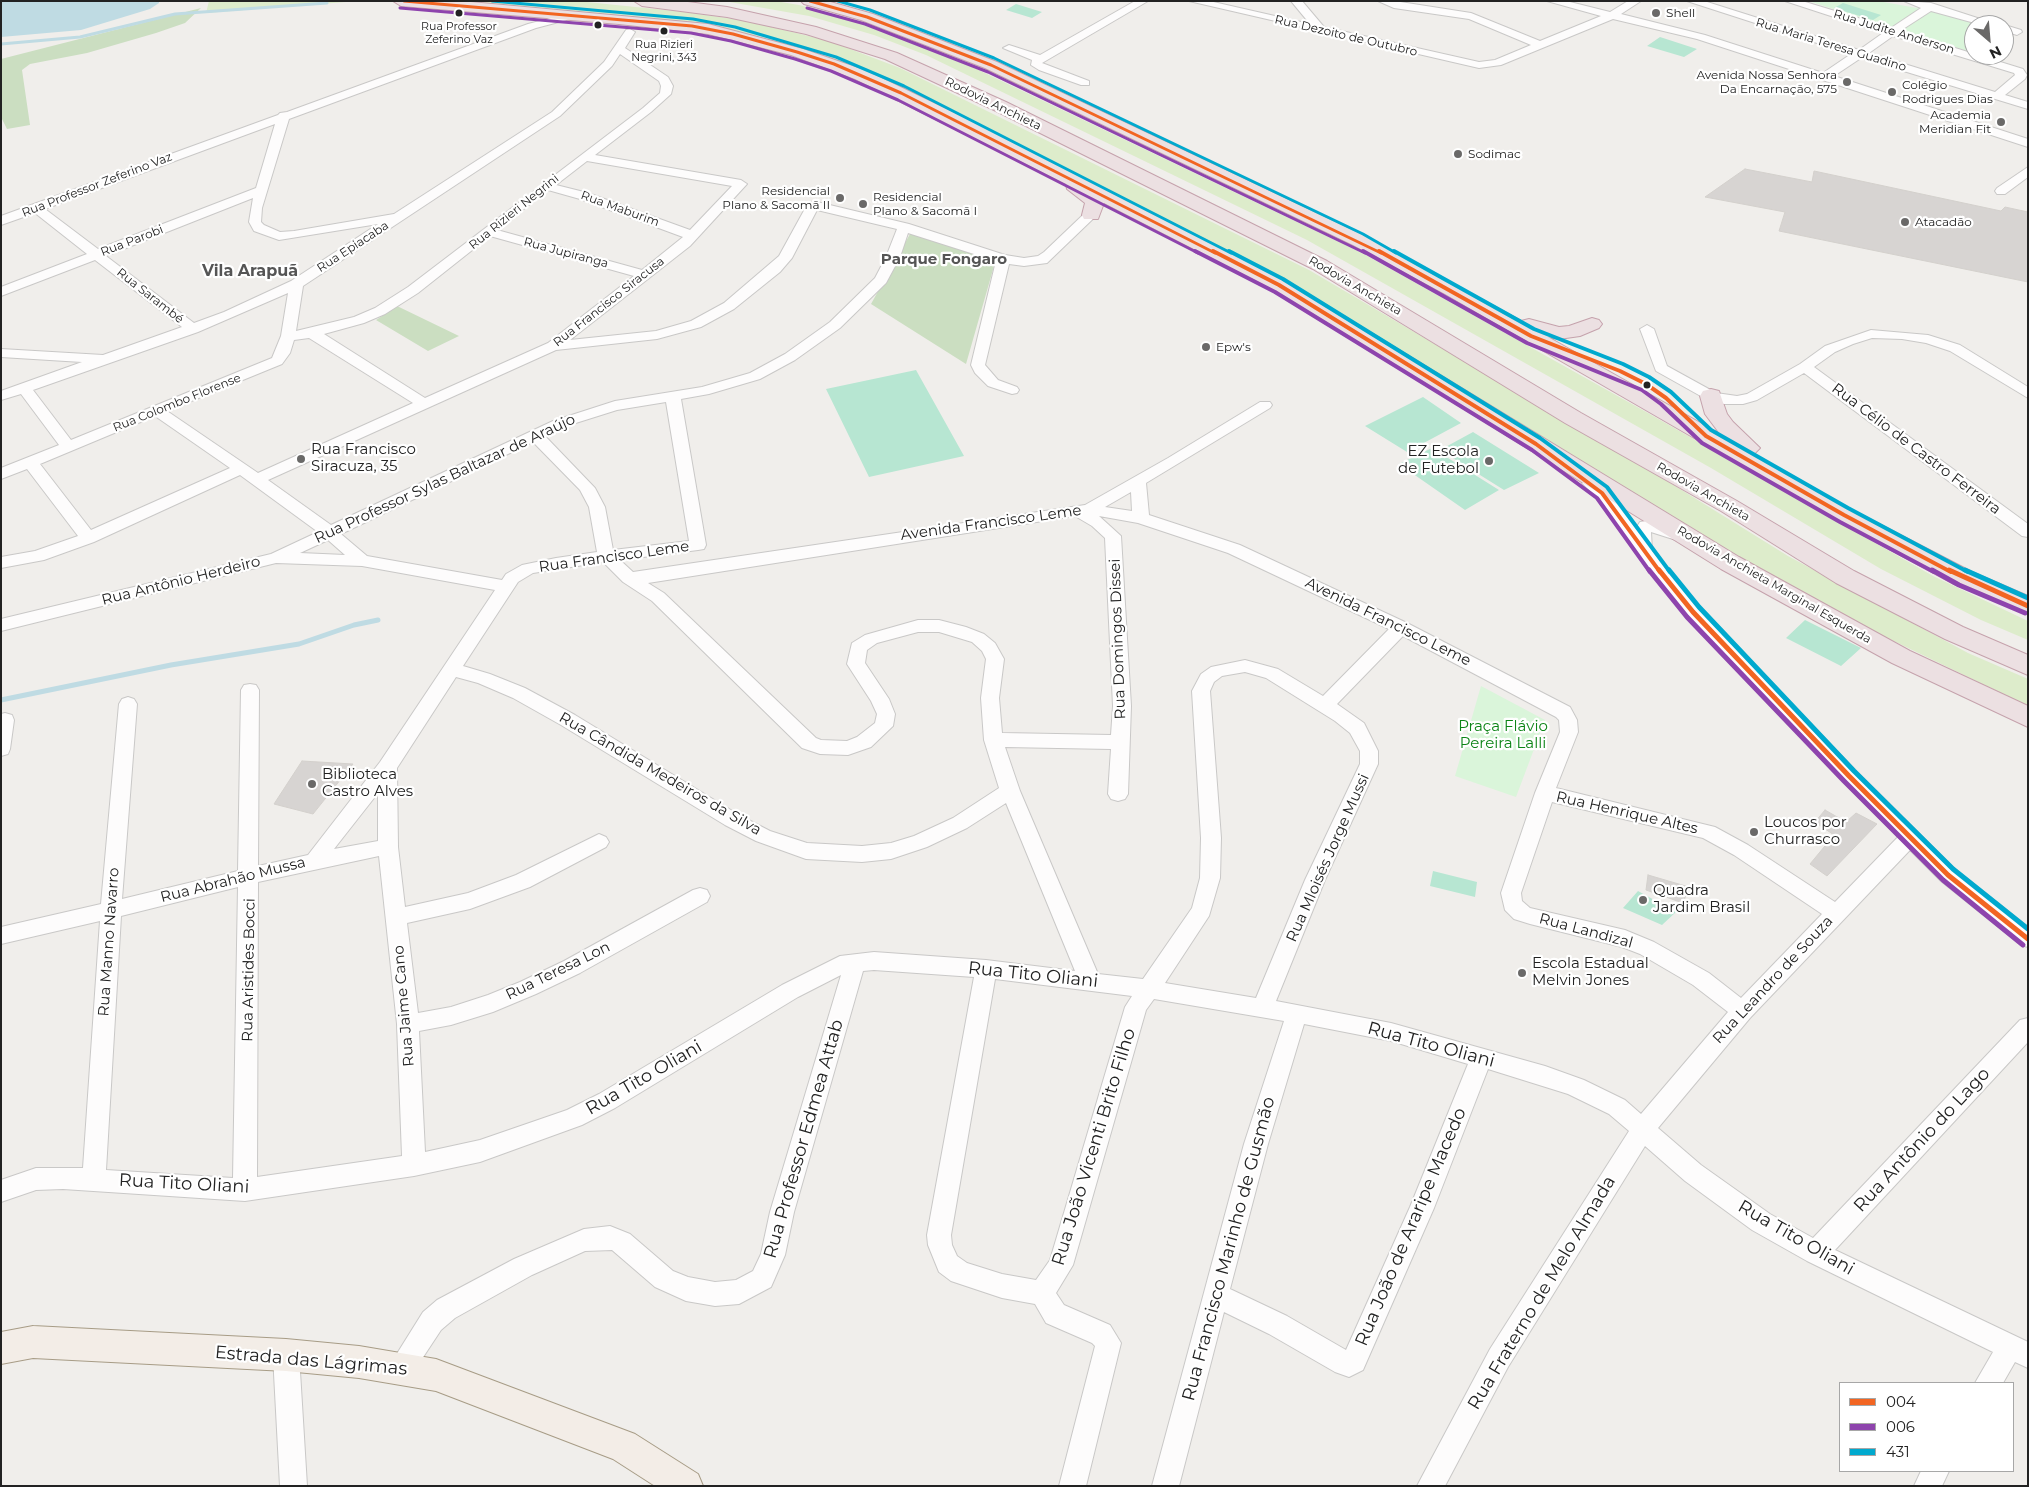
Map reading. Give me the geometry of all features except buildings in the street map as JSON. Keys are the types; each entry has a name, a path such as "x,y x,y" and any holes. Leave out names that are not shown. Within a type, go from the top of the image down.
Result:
{"highway":[{"name":"Rodovia Anchieta Marginal Esquerda","path":"400,1 619,19 733,34 834,64 901,93 1279,285 1730,563 1901,657 2028,718"},
{"name":"Rodovia Anchieta","path":"642,1 728,12 810,30 891,56 1000,106 1320,265 1565,413 1729,506 1845,577 1954,633 2028,666"},
{"name":"Rodovia Anchieta","path":"695,1 790,18 867,40 921,60 1036,114 1327,256 1860,565 1973,626 2028,650"},
{"path":"809,1 867,16 996,67 1360,241 1495,315 1844,515 1963,578 2028,606"},
{"path":"619,19 629,27 630,32 644,27 672,25"},
{"path":"1050,169 1092,197 1095,204 1091,216"},
{"path":"1091,216 1112,210 1145,217"},
{"path":"1495,315 1559,333 1573,332 1592,324"},
{"path":"1711,396 1716,414 1725,427 1741,442 1844,515"}],"main road":[{"name":"Estrada das Lágrimas","path":"1,1348 33,1342 286,1355 401,1368 436,1374 622,1446 686,1486"}],"street":[{"path":"1085,83 1043,68 1036,63 1142,1"},
{"name":"Rua Dezoito de Outubro","path":"1194,1 1467,64 1486,65 1498,63 1540,45"},
{"path":"1296,1 1321,30"},
{"path":"1383,1 1394,5 1470,16 1540,45 1611,16 1636,1"},
{"path":"1552,1 1701,37 2028,143"},
{"name":"Rua Maria Teresa Guadino","path":"1692,1 2028,106"},
{"name":"Rua Judite Anderson","path":"1790,1 2019,72 2021,75 2019,79 1997,96"},
{"path":"1909,1 1964,16"},
{"path":"1825,77 1890,31 1931,6"},
{"name":"Rua Professor Zeferino Vaz","path":"532,26 548,14"},
{"name":"Rua Professor Zeferino Vaz","path":"1,221 284,115 532,26 570,16"},
{"name":"Rua Epiacaba","path":"1,396 193,329 229,315 296,284 560,110 592,81 619,50 630,32"},
{"path":"1009,48 1041,59"},
{"name":"Rua Rizieri Negrini","path":"288,336 312,334 380,312 413,290 647,110 665,94 667,86 664,79 619,50"},
{"path":"284,115 254,222 265,232 278,236 320,232 401,216"},
{"name":"Rua Francisco Siracusa","path":"258,479 553,346 693,236 740,184 584,157"},
{"path":"2001,191 2028,171"},
{"name":"Rua Maburim","path":"546,186 584,196 693,236"},
{"name":"Rua Parobi","path":"1,292 262,190"},
{"path":"553,346 657,335 696,324 729,306 775,269 785,258 813,205 904,227 1003,259 1034,262 1049,255 1091,216"},
{"name":"Rua Sarambé","path":"36,208 193,329"},
{"name":"Rua Professor Sylas Baltazar de Araújo","path":"276,558 535,435 582,415 615,406 704,391 755,376 790,357 835,326 864,300 881,280 893,258 904,227"},
{"name":"Rua Jupiranga","path":"488,232 644,275"},
{"path":"1003,259 978,365 980,370 993,383 1012,390"},
{"name":"Rua Colombo Florense","path":"1,474 272,364 281,358 288,336 296,284"},
{"path":"1647,329 1661,368 1711,396 1738,400 1752,397 1805,367 1830,349 1848,340 1871,334 1902,334 1928,339 1955,348 1977,360 2028,394"},
{"path":"312,334 425,404"},
{"path":"1,353 109,359"},
{"name":"Rua Célio de Castro Ferreira","path":"1805,367 2028,532"},
{"path":"24,388 68,447"},
{"name":"Rua Francisco Leme","path":"506,586 512,578 528,569 606,556 698,545 673,396"},
{"path":"1138,481 1149,521 1113,536 1082,510 1138,481 1265,404"},
{"path":"157,411 240,469 258,479 329,532 362,562 506,586"},
{"path":"535,435 587,488 597,508 606,556 629,578 658,597 799,734 820,748 848,748 864,742 884,726 886,714 880,699 856,664 858,648 871,639 918,626 939,626 978,638 989,647 995,658 990,698 994,740 1010,791 1090,981"},
{"path":"1536,444 1602,492 1644,552 1693,612 1948,875 2028,939"},
{"path":"30,462 88,538"},
{"path":"1,563 38,556 88,538 240,469"},
{"name":"Avenida Francisco Leme","path":"629,578 648,577 1082,510 1149,521 1242,553 1401,627 1554,706 1568,720 1569,732 1545,793"},
{"path":"1644,552 1643,530 1646,526 1654,526 1662,528 1730,563"},
{"name":"Rua Domingos Dissei","path":"1113,536 1122,706 1118,794"},
{"name":"Rua Antônio Herdeiro","path":"1,625 276,558 362,562"},
{"name":"Rua Abrahão Mussa","path":"1,936 314,861 387,767 506,586"},
{"path":"1325,705 1401,627"},
{"name":"Rua Mloisés Jorge Mussi","path":"1148,988 1188,933 1202,910 1210,878 1211,838 1201,701 1203,684 1212,674 1226,668 1245,666 1258,668 1272,673 1325,705 1357,728 1365,740 1370,764 1315,880 1263,1007"},
{"name":"Rua Cândida Medeiros da Silva","path":"451,669 484,678 519,693 568,720 732,820 763,836 806,851 862,854 891,851 920,842 960,823 1010,791"},
{"name":"Rua Aristides Bocci","path":"246,1190 250,690"},
{"name":"Rua Manno Navarro","path":"94,1180 111,910 128,704"},
{"path":"1,749 5,720"},
{"name":"Rua Domingos Dissei","path":"994,740 1120,742"},
{"name":"Rua Jaime Cano","path":"387,767 388,847 408,1024 414,1165"},
{"path":"1530,916 1515,908 1510,896 1545,793"},
{"name":"Rua Henrique Altes","path":"1545,793 1708,832 1741,850 1836,913"},
{"name":"Rua Leandro de Souza","path":"1643,1129 1742,1011 1910,837"},
{"path":"396,917 470,901 523,881 599,842"},
{"path":"314,861 388,847"},
{"name":"Rua Teresa Lon","path":"408,1024 451,1016 493,1003 528,988 572,967 700,896"},
{"name":"Rua Landizal","path":"1530,916 1625,940 1647,948 1701,979 1742,1011"},
{"name":"Rua Tito Oliani","path":"1,1191 36,1179 94,1180 246,1190 414,1165 480,1151 574,1118 607,1101 825,971 855,962 986,969 1148,988 1297,1013 1391,1032 1576,1087 1617,1107 1693,1173 1761,1222 1816,1253 2019,1351"},
{"name":"Rua Professor Edmea Attab","path":"401,1368 432,1321 446,1309 523,1266 584,1240 610,1236 621,1242 664,1279 686,1289 715,1294 739,1292 762,1279 773,1255 782,1212 855,962"},
{"path":"986,969 939,1235 940,1245 948,1264 960,1273 1002,1286 1042,1293 1055,1314 1101,1334 1108,1344 1072,1486"},
{"name":"Rua João Vicenti Brito Filho","path":"1042,1293 1061,1265 1136,1008 1148,988"},
{"name":"Rua Francisco Marinho de Gusmão","path":"1165,1486 1256,1144 1297,1013"},
{"name":"Rua Antônio do Lago","path":"1816,1253 2028,1027"},
{"name":"Rua João de Araripe Macedo","path":"1215,1295 1278,1325 1344,1363 1349,1364 1354,1361 1422,1208 1481,1058"},
{"name":"Rua Fraterno de Melo Almada","path":"1430,1486 1498,1358 1643,1129"},
{"path":"1989,1382 2019,1351"},
{"path":"286,1355 294,1486"},
{"path":"1927,1486 1935,1472"}],"green space":[{"path":"209,1 340,1 346,2 206,13"},
{"path":"451,1 577,1 685,12 747,21 829,41 900,68 1309,270 1664,479 1788,556 1968,653 2028,679 2028,706 1811,601 1354,324 848,65 766,38 691,22"},
{"path":"724,1 775,1 799,5 871,24 943,53 1364,254 1933,576 2028,621 2028,640 1981,620 1881,569 1711,468 1307,240 926,55 874,35 809,16"},
{"path":"1808,1 1878,1 1945,13 1964,19 1964,50"},
{"path":"1843,3 1881,15 1873,20 1834,8"},
{"path":"1016,4 1042,12 1032,18 1006,10"},
{"path":"201,8 185,23 156,33 87,53 30,64 22,70 30,125 7,129 1,117 1,59"},
{"path":"1660,37 1697,49 1684,57 1647,46"},
{"path":"910,234 996,259 966,364 871,304"},
{"path":"397,306 459,336 428,351 376,320"},
{"path":"916,370 964,456 869,477 826,389"},
{"path":"1423,397 1461,423 1407,452 1365,426"},
{"name":"EZ Escola de Futebol","path":"1473,432 1539,473 1504,490 1440,450"},
{"path":"1432,448 1499,490 1465,510 1399,464"},
{"path":"1805,620 1861,648 1841,666 1786,638"},
{"name":"Praça Flávio Pereira Lalli","path":"1481,686 1545,720 1516,797 1455,776"},
{"path":"1433,871 1477,882 1475,897 1430,886"},
{"name":"Quadra Jardim Brasil","path":"1638,891 1676,912 1662,925 1623,908"}],"water":[{"path":"1,1 159,1 159,3 150,9 81,30 1,37"}],"waterway":[{"path":"1,44 80,37 175,14 327,3"},
{"path":"1,700 171,665 299,644 354,625 378,620"}],"transit line":[{"name":"004","path":"404,1 692,26 733,34 834,64 901,93 1279,285 1536,444 1602,493 1644,552 1693,612 1849,776 1948,875 2028,939"},
{"name":"431","path":"492,1 693,19 735,27 836,57 904,86 1283,279 1540,438 1607,487 1650,547 1699,607 1854,771 1953,869 2028,929"},
{"name":"004","path":"810,1 867,17 991,65 1360,241 1531,336 1620,371 1646,384 1666,398 1706,436 1844,515 1963,578 2028,606"},
{"name":"431","path":"838,1 870,10 994,58 1363,234 1534,329 1623,364 1649,377 1671,392 1711,430 1848,508 1966,571 2028,598"},
{"name":"006","path":"400,8 691,33 731,41 795,59 831,71 898,100 1275,292 1532,450 1597,498 1638,557 1687,617 1844,781 1943,880 2023,945"},
{"name":"006","path":"807,8 865,24 988,72 1357,248 1527,343 1617,378 1642,390 1661,404 1702,443 1840,522 1959,585 2025,613"}],"place":[{"name":"Rua Professor Zeferino Vaz","path":"459,13"},
{"name":"Shell","path":"1656,13"},
{"name":"Rua Rizieri Negrini, 343","path":"664,31"},
{"name":"Avenida Nossa Senhora Da Encarnação, 575","path":"1847,82"},
{"name":"Colégio Rodrigues Dias","path":"1892,92"},
{"name":"Academia Meridian Fit","path":"2001,122"},
{"name":"Sodimac","path":"1458,154"},
{"name":"Residencial Plano & Sacomã II","path":"840,198"},
{"name":"Residencial Plano & Sacomã I","path":"863,204"},
{"name":"Atacadão","path":"1905,222"},
{"name":"Epw's","path":"1206,347"},
{"name":"Rua Francisco Siracuza, 35","path":"301,459"},
{"name":"EZ Escola de Futebol","path":"1489,461"},
{"name":"Biblioteca Castro Alves","path":"312,784"},
{"name":"Loucos por Churrasco","path":"1754,832"},
{"name":"Quadra Jardim Brasil","path":"1643,900"},
{"name":"Escola Estadual Melvin Jones","path":"1522,973"}],"district":[{"name":"Parque Fongaro","path":"944,260"},
{"name":"Vila Arapuã","path":"250,271"}]}
